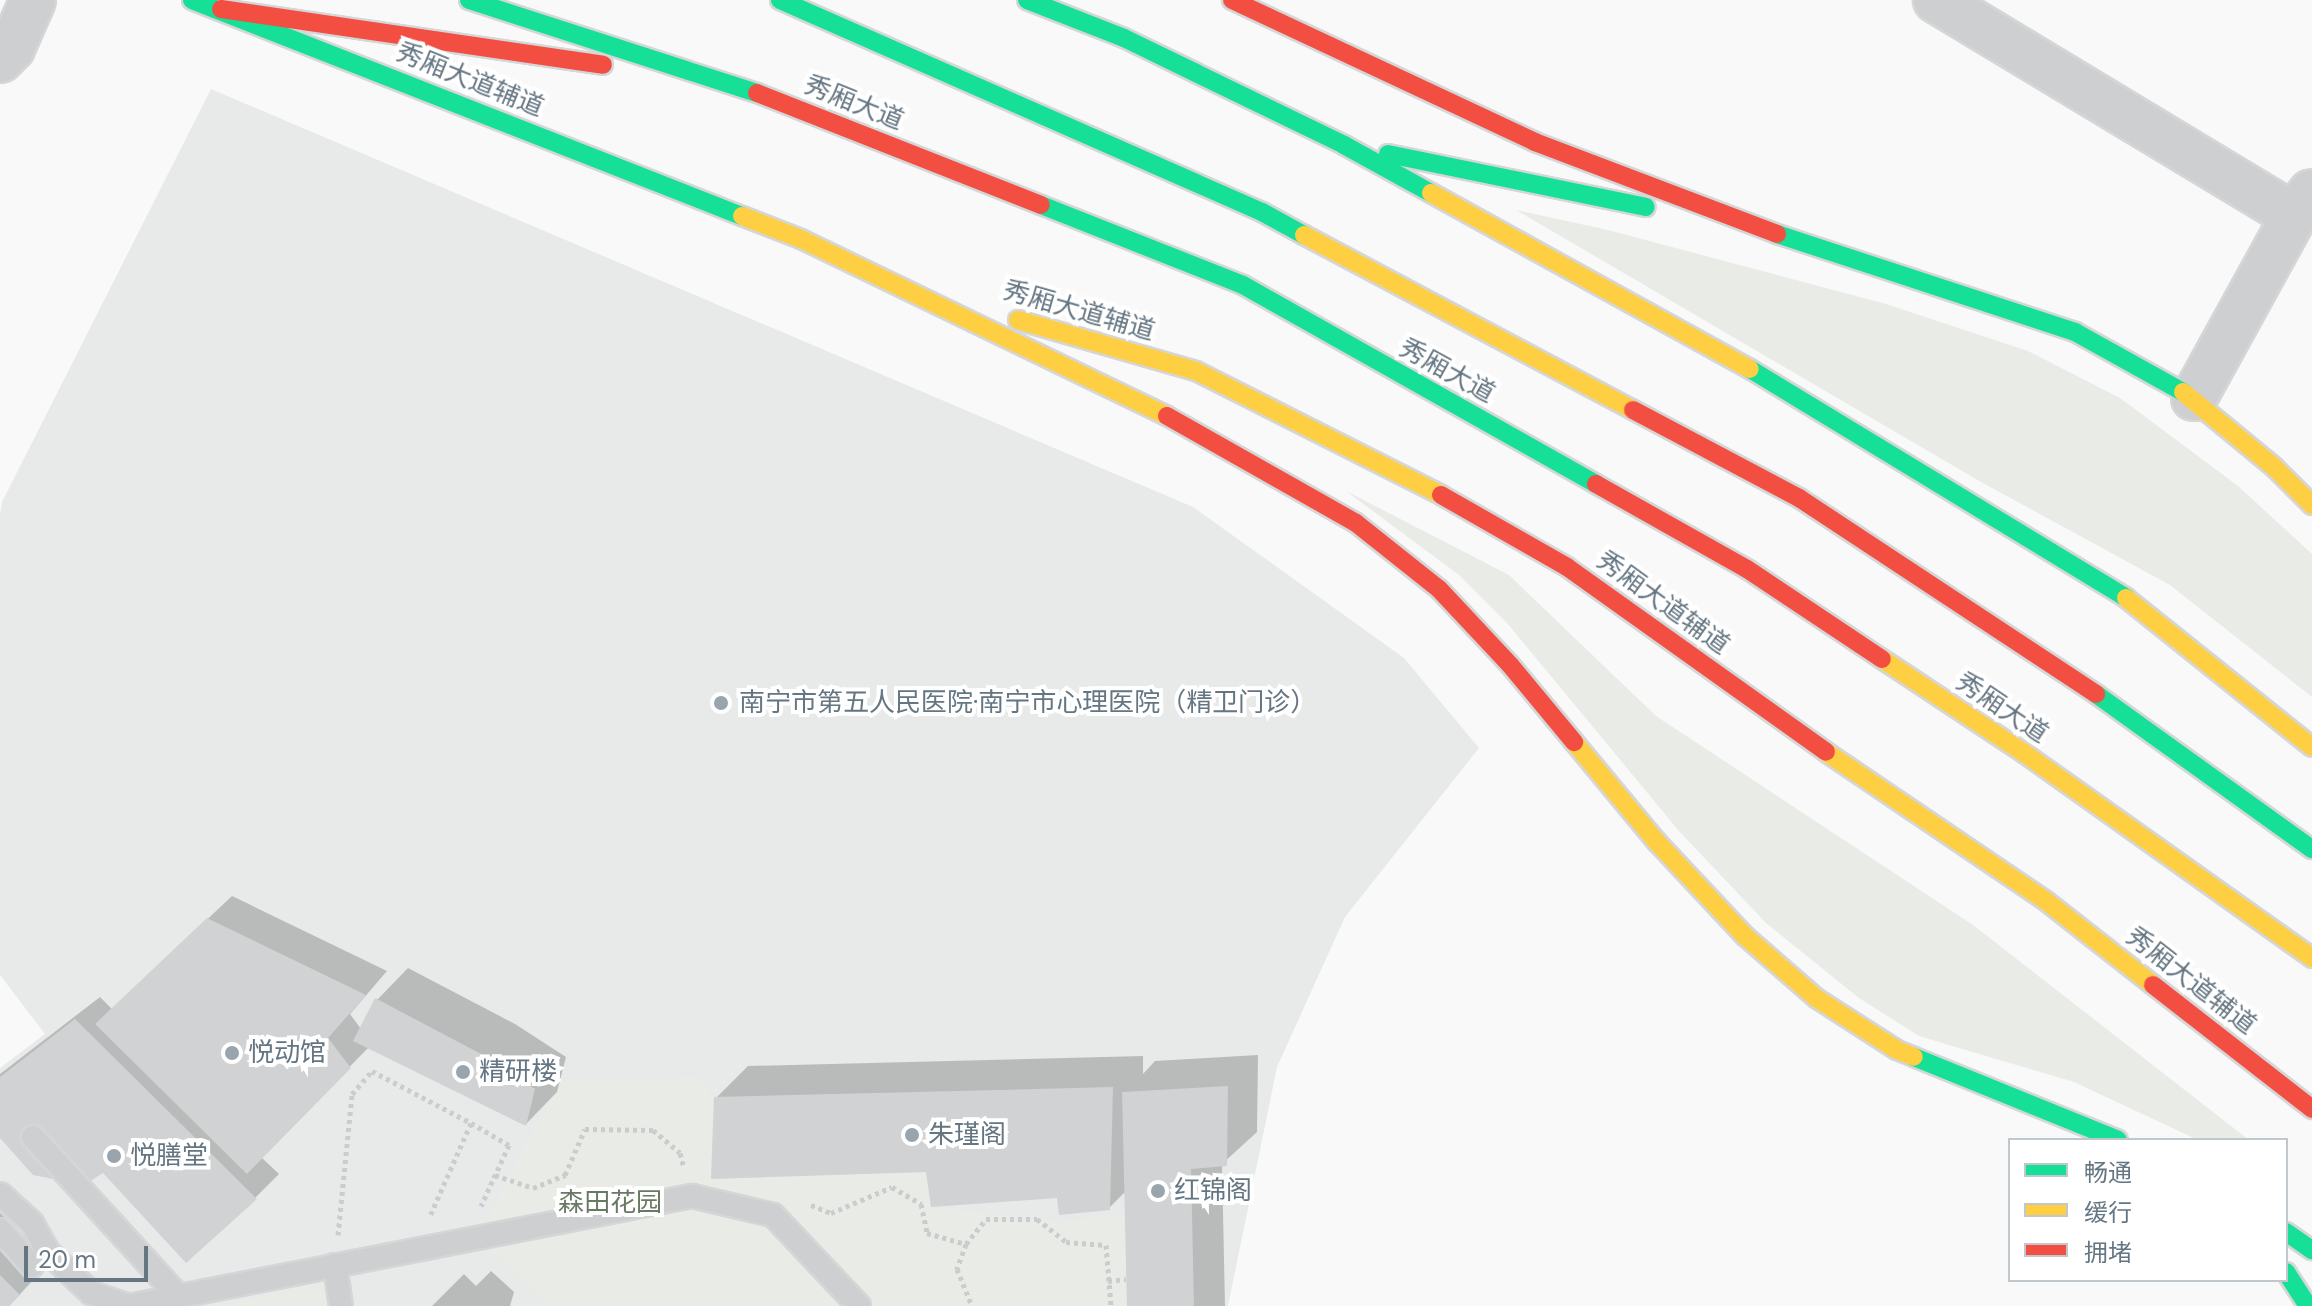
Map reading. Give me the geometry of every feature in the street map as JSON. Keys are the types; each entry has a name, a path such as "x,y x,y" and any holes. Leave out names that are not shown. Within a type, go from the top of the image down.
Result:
{"main road":[{"name":"秀厢大道辅道","path":"192,0 801,239 1182,423 1356,523 1439,589 1511,666 1656,841 1745,936 1816,998 1897,1050 2113,1138"},
{"name":"秀厢大道","path":"469,0 735,84 1243,285 1747,569 2024,753 2312,958"},
{"name":"秀厢大道","path":"780,0 1262,212 1799,498 2069,675 2312,849"},
{"path":"1027,0 1124,38 1344,145 1740,363 2139,606 2312,747"},
{"path":"1232,0 1535,142 1766,231 2075,332 2194,398 2274,467 2312,505"},
{"path":"221,9 735,84"},
{"path":"1344,145 1766,231"},
{"name":"秀厢大道辅道","path":"904,288 1196,371 1405,474 1567,567 1844,765 2046,901 2312,1109"},
{"path":"2288,1233 2312,1250"},
{"path":"2288,1275 2308,1306"}],"street":[{"path":"0,60 12,48 33,0"},
{"path":"1936,0 2303,203 2194,398"}],"lane":[{"path":"33,1137 178,1296"},
{"path":"0,1194 32,1223 48,1252 91,1293 129,1306 692,1196 773,1215 859,1306"},
{"path":"0,1230 32,1266"},
{"path":"335,1265 341,1306"}],"path":[{"path":"335,1265 352,1094 372,1071 509,1145 465,1240"},
{"path":"415,1250 471,1123"},
{"path":"495,1175 533,1188 565,1175 585,1129 653,1130 680,1153 692,1196"},
{"path":"805,1203 831,1213 892,1187 921,1204 927,1233 966,1244"},
{"path":"972,1306 957,1269 966,1244 986,1219 1037,1219 1066,1242 1106,1245 1111,1306"},
{"path":"1108,1281 1126,1279"}],"shaded area":[{"name":"南宁市第五人民医院·南宁市心理医院（精卫门诊）","path":"211,89 1193,507 1404,658 1479,748 1345,917 1277,1067 1228,1306 0,1306 0,1068 45,1034 0,975 2,502"}],"green space":[{"path":"1516,210 1608,230 1886,304 2028,351 2120,398 2238,486 2312,554 2312,697 2170,585 1981,482"},
{"path":"1346,491 1509,575 1656,716 1973,925 2246,1138 2194,1138 2074,1082 1919,1036 1859,998 1766,923 1679,831 1507,623 1459,575"},
{"name":"森田花园","path":"695,1077 714,1097 712,1179 926,1172 932,1207 1061,1222 1124,1213 1126,1306 549,1306 477,1238 559,1079"},
{"path":"314,1283 333,1296 335,1306 221,1306"}],"building":[{"name":"悦动馆","path":"207,918 366,995 328,1038 351,1068 247,1174 95,1024"},
{"name":"精研楼","path":"375,998 483,1055 535,1089 526,1126 353,1041"},
{"name":"悦膳堂","path":"75,1019 257,1199 186,1263 103,1173 84,1185 33,1175 0,1138 0,1077"},
{"name":"红锦阁","path":"1228,1086 1227,1166 1191,1169 1194,1306 1127,1306 1122,1092"},
{"name":"朱瑾阁","path":"1113,1087 1110,1210 1059,1215 1057,1198 931,1207 926,1172 711,1179 714,1097"},
{"path":"0,1275 20,1295 9,1306 0,1306"}],"traffic: fast":[{"path":"192,0 742,216"},
{"path":"469,0 757,93"},
{"path":"780,0 1262,212 1304,235"},
{"path":"1027,0 1124,38 1344,145 1431,193"},
{"path":"1388,154 1646,207"},
{"path":"1041,205 1243,285 1596,484"},
{"path":"1777,234 2075,332 2183,392"},
{"path":"1750,369 2126,598"},
{"path":"2096,694 2312,849"},
{"path":"1914,1057 2113,1138"},
{"path":"2288,1233 2312,1250"},
{"path":"2288,1275 2308,1306"}],"traffic: slow":[{"path":"1431,193 1750,369"},
{"path":"742,216 801,239 1167,416"},
{"path":"1304,235 1633,410"},
{"path":"1018,320 1196,371 1441,495"},
{"path":"2183,392 2274,467 2312,505"},
{"path":"2126,598 2312,747"},
{"path":"1882,659 2024,753 2312,958"},
{"path":"1574,742 1656,841 1745,936 1816,998 1897,1050 1914,1057"},
{"path":"1826,752 2046,901 2153,985"}],"traffic: jam":[{"path":"1232,0 1535,142 1777,234"},
{"path":"221,9 603,65"},
{"path":"757,93 1041,205"},
{"path":"1633,410 1799,498 2096,694"},
{"path":"1167,416 1356,523 1439,589 1511,666 1574,742"},
{"path":"1596,484 1747,569 1882,659"},
{"path":"1441,495 1567,567 1826,752"},
{"path":"2153,985 2312,1109"}],"place":[{"name":"南宁市第五人民医院·南宁市心理医院（精卫门诊）","path":"721,703"},
{"name":"悦动馆","path":"232,1053"},
{"name":"精研楼","path":"463,1072"},
{"name":"朱瑾阁","path":"912,1135"},
{"name":"悦膳堂","path":"114,1156"},
{"name":"红锦阁","path":"1158,1191"}]}
